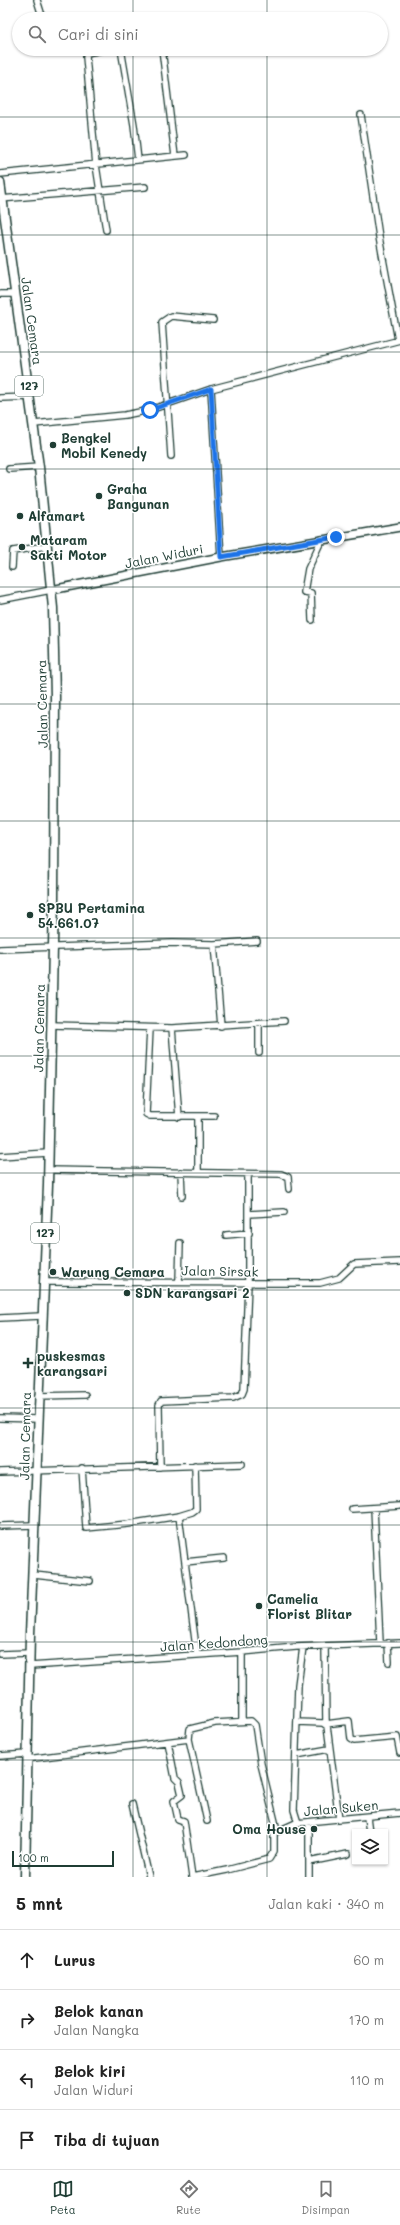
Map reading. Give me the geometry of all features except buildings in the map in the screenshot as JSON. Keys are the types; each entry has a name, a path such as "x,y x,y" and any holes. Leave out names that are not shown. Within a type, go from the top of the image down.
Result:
{"main road":[{"name":"Jalan Cemara","path":"0,182 4,227 39,466 51,590 55,697 53,946 48,1170 38,1396 34,1575 27,1757 25,1877"},
{"name":"Jalan Widuri","path":"51,590 221,557 400,527"}],"street":[{"path":"37,0 41,12"},
{"path":"86,56 96,164 106,230"},
{"path":"122,56 138,160"},
{"path":"163,56 174,156"},
{"path":"34,424 125,415 168,404 211,389 399,340 379,237 361,115"},
{"path":"0,174 186,155"},
{"path":"1,199 145,187"},
{"path":"0,294 15,294"},
{"path":"171,456 162,322 171,316 213,320"},
{"path":"211,389 221,557"},
{"path":"0,398 30,397"},
{"path":"9,469 39,466"},
{"path":"312,620 311,593 304,592 304,588 308,569 322,539"},
{"path":"12,567 14,551 47,546"},
{"path":"0,600 51,590"},
{"path":"0,949 172,943 214,944 257,941"},
{"path":"214,944 221,1026"},
{"path":"51,1025 172,1028 259,1024 284,1021"},
{"path":"259,1024 259,1053"},
{"path":"150,1028 145,1112 150,1116 214,1116"},
{"path":"172,1028 179,1117"},
{"path":"198,1116 198,1172"},
{"path":"0,1156 48,1153"},
{"path":"48,1170 286,1175 288,1177 289,1189"},
{"path":"182,1172 182,1196"},
{"path":"160,1467 159,1405 161,1401 233,1398 242,1394 244,1389 249,1233 248,1174"},
{"path":"249,1214 284,1212"},
{"path":"226,1235 249,1233"},
{"path":"180,1243 180,1281"},
{"name":"Jalan Sirsak","path":"43,1282 180,1281 301,1284 334,1281 354,1264 400,1262"},
{"path":"0,1318 41,1316"},
{"path":"38,1396 85,1395"},
{"path":"0,1418 38,1419"},
{"path":"0,1472 82,1468 242,1464"},
{"path":"82,1468 86,1528 128,1524 179,1516 192,1512 196,1508 195,1465"},
{"path":"352,1509 400,1506"},
{"path":"374,1508 380,1643"},
{"path":"179,1516 197,1655"},
{"path":"0,1526 35,1525"},
{"path":"185,1562 224,1558"},
{"path":"34,1575 90,1581"},
{"path":"388,1643 389,1662"},
{"name":"Jalan Kedondong","path":"30,1666 300,1647 400,1643"},
{"path":"325,1646 326,1724 339,1818"},
{"path":"295,1824 296,1722 300,1647"},
{"path":"242,1652 242,1721"},
{"path":"0,1654 30,1653"},
{"path":"168,1742 175,1778 179,1782 182,1795 176,1799 174,1803 178,1819 184,1821 192,1877 227,1870 269,1858 274,1851 273,1836 277,1830 261,1764 255,1725 251,1721 242,1721 193,1727 189,1731 189,1739 207,1821"},
{"path":"296,1722 326,1724 349,1721 351,1740 397,1737 400,1753"},
{"path":"0,1756 27,1757 189,1739"},
{"path":"296,1755 329,1749"},
{"path":"132,1804 148,1877"},
{"name":"Jalan Suken","path":"277,1830 295,1824 308,1822 400,1813"},
{"path":"367,1817 369,1829"},
{"path":"308,1822 309,1877"},
{"path":"309,1862 348,1854"}],"place":[{"name":"Bengkel Mobil Kenedy","path":"53,445"},
{"name":"Graha Bangunan","path":"99,496"},
{"name":"Alfamart","path":"20,516"},
{"name":"Mataram Sakti Motor","path":"22,547"},
{"name":"SPBU Pertamina 54.661.07","path":"30,915"},
{"name":"Warung Cemara","path":"53,1272"},
{"name":"SDN karangsari 2","path":"127,1293"},
{"name":"puskesmas karangsari","path":"28,1363"},
{"name":"Camelia Florist Blitar","path":"259,1606"},
{"name":"Oma House","path":"314,1829"}],"route":[{"path":"150,410 211,389 221,557 336,537"}]}
